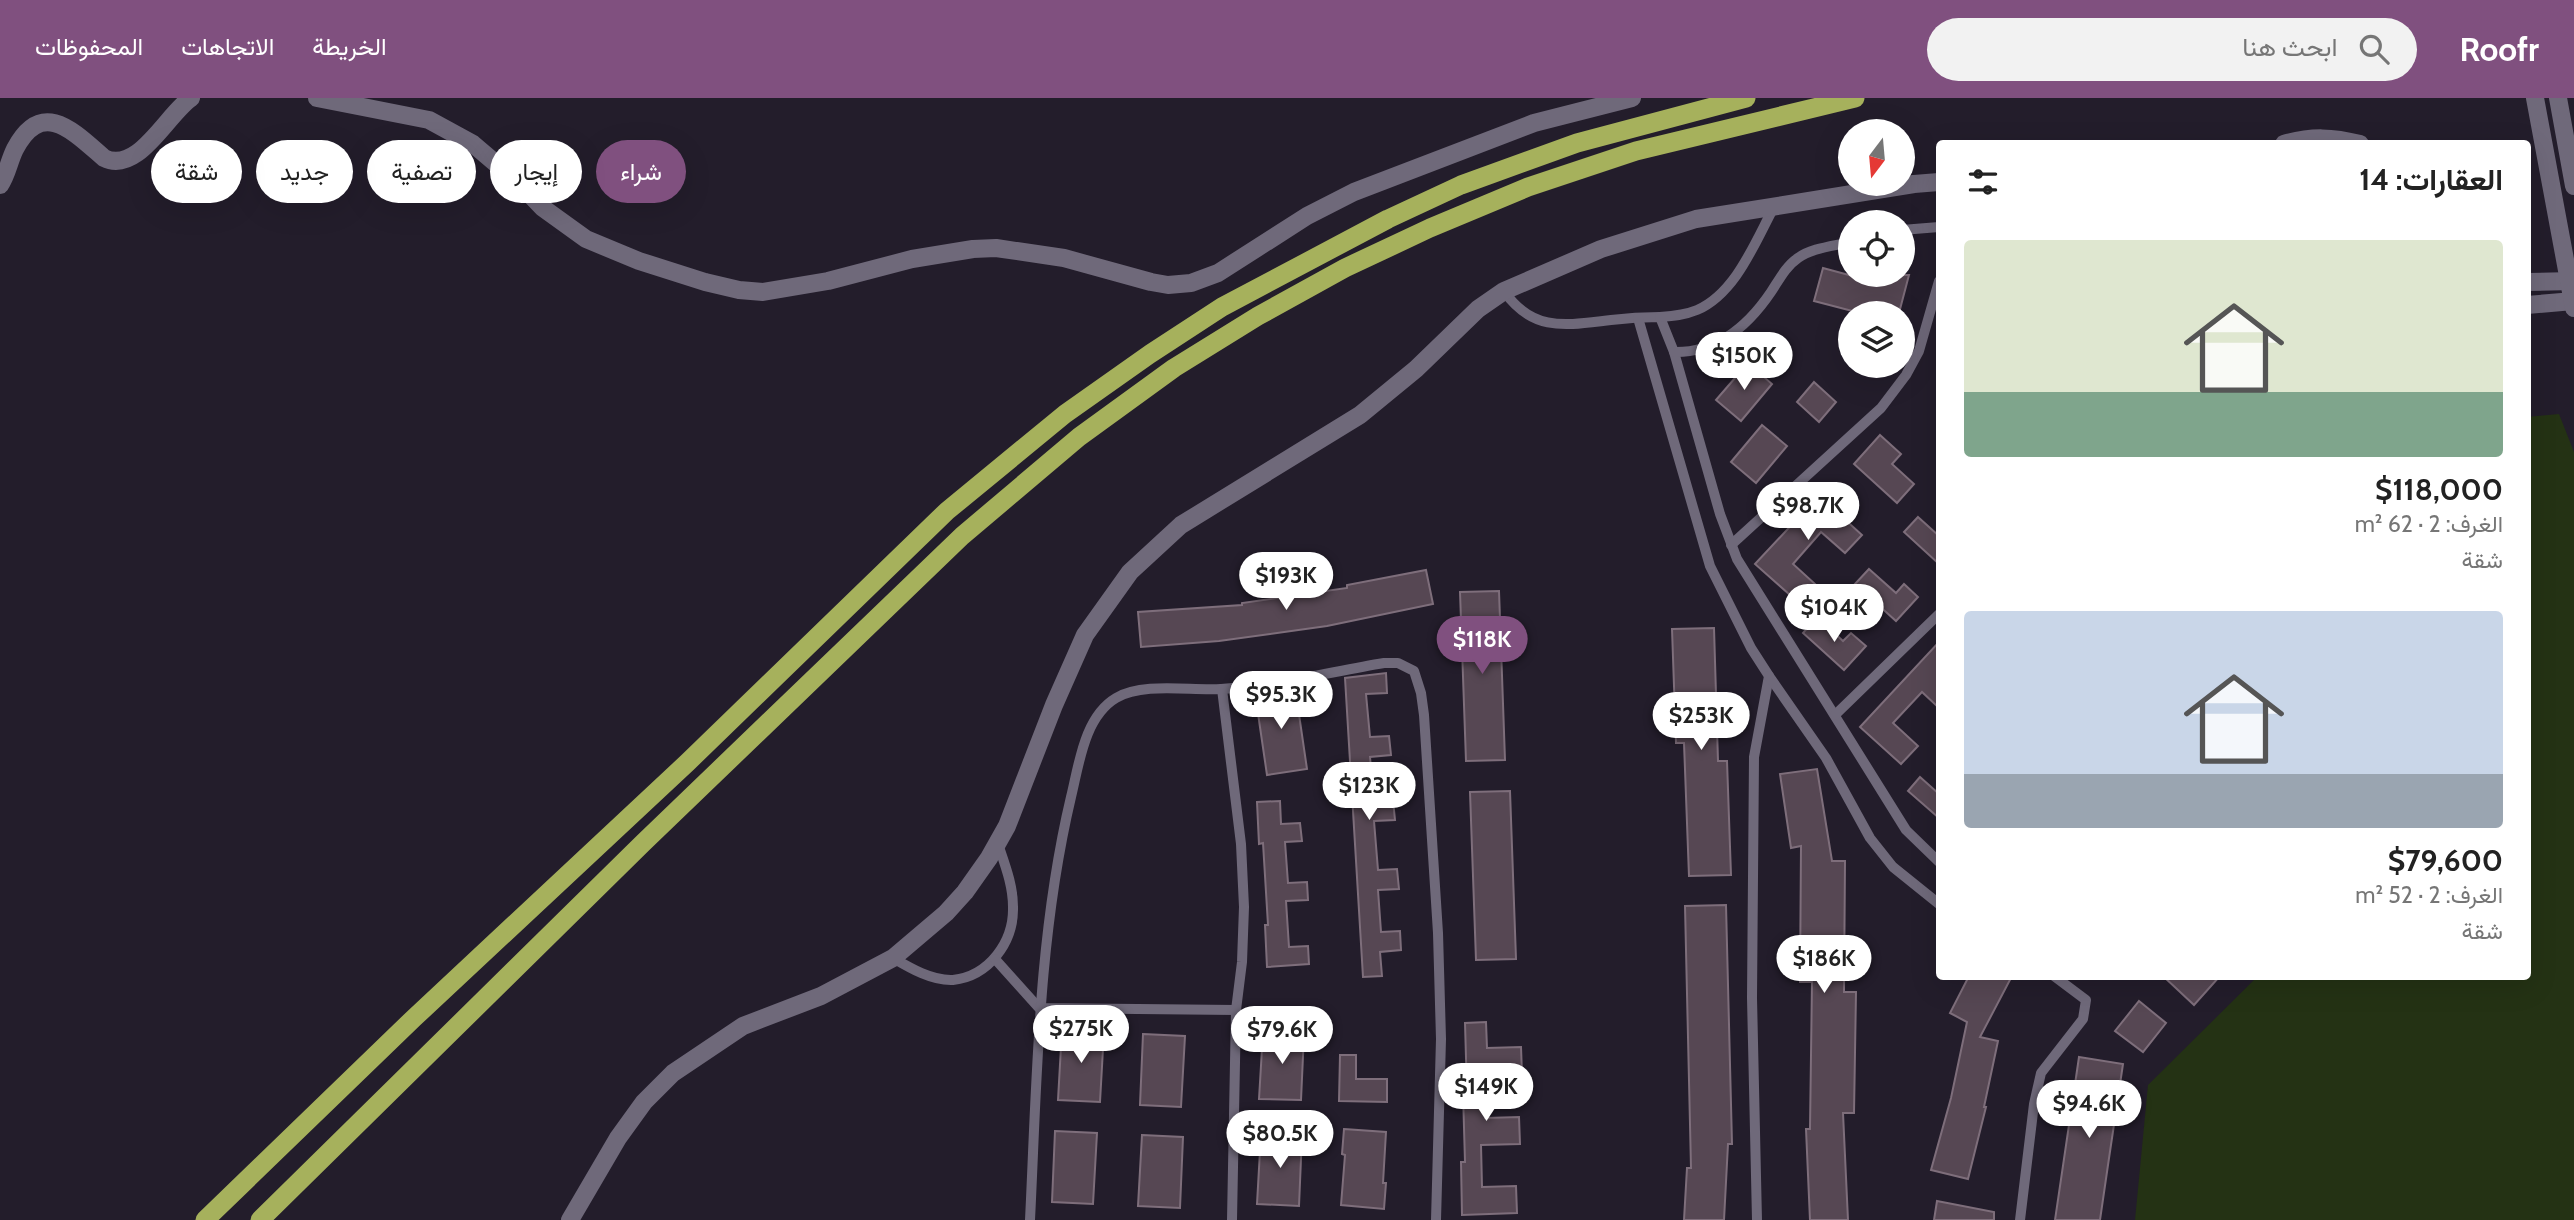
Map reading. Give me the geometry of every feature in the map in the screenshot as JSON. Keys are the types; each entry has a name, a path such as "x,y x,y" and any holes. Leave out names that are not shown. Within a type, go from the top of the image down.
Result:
{"highway":[{"path":"205,1220 454,980 698,752 947,511 1065,414 1222,307 1338,245 1449,191 1577,143 1746,98"},
{"path":"260,1220 643,843 962,536 1079,437 1174,368 1258,316 1345,268 1430,228 1528,187 1636,151 1855,98"}],"street":[{"path":"0,186 13,151 23,135 41,120 53,120 63,124 104,158 112,162 123,162 148,143 191,98"},
{"path":"317,98 429,120 473,144 520,184 543,208 586,239 639,261 705,282 739,290 763,292 828,281 912,259 996,248 1063,258 1151,282 1168,285 1191,283 1219,273 1307,216 1354,192 1534,123 1632,98"},
{"path":"2531,306 2574,303 2572,281 2535,98"},
{"path":"2558,98 2574,186"},
{"path":"2298,140 2309,137 2344,140"},
{"path":"570,1220 618,1138 644,1102 673,1073 743,1026 821,996 893,958 946,913 965,892 997,843 1024,786 1054,705 1086,635 1130,572 1181,525 1360,415 1416,369 1478,309 1504,291 1601,249 1696,219 1936,182"},
{"path":"2531,282 2572,281"}],"lane":[{"path":"1504,291 1523,313 1551,324 1580,324 1685,314 1700,309 1719,295 1736,275 1774,207"},
{"path":"1915,229 1936,227"},
{"path":"1674,352 1698,351 1725,338 1748,321 1799,257 1838,246"},
{"path":"1731,545 1881,408 1906,375 1919,351 1936,292"},
{"path":"1660,317 1674,352 1731,545 1751,585 1906,830 1936,859"},
{"path":"1638,318 1710,566 1751,648 1826,758 1870,838 1893,867 1936,902"},
{"path":"1835,715 1936,617"},
{"path":"1030,1220 1040,1008 1056,865 1085,740 1104,708 1115,699 1132,692 1222,689 1398,663 1414,671 1424,715 1438,933 1441,1039 1436,1220"},
{"path":"1757,1220 1752,998 1754,757 1769,676"},
{"path":"1222,689 1241,844 1244,907 1242,962 1236,1010 1232,1220"},
{"path":"893,958 913,970 952,980 965,977 995,959 1010,932 1014,910 1012,890 997,843"},
{"path":"995,959 1040,1008 1236,1010"},
{"path":"2020,1220 2034,1104 2041,1073 2083,1019 2086,1000 2059,980"}],"green space":[{"path":"2559,414 2574,452 2574,1220 2135,1220 2148,1085 2254,980 2531,980 2531,417"}],"building":[{"path":"1823,268 1838,272 1838,287 1906,287 1902,301 1838,301 1838,307 1814,301"},
{"path":"1748,363 1772,384 1741,421 1716,400"},
{"path":"1814,382 1836,402 1819,422 1797,402"},
{"path":"1762,425 1787,446 1756,483 1731,462"},
{"path":"1880,435 1901,454 1892,464 1914,484 1897,503 1854,464"},
{"path":"1829,485 1850,504 1840,515 1862,535 1845,553 1821,532 1793,564 1815,584 1798,602 1755,564"},
{"path":"1918,517 1936,533 1936,561 1904,532"},
{"path":"1869,569 1896,593 1904,584 1918,597 1896,621 1855,584"},
{"path":"1426,570 1433,604 1327,626 1219,641 1141,647 1138,612 1242,605 1347,588 1347,585"},
{"path":"1499,591 1505,760 1466,761 1460,592"},
{"path":"1817,617 1843,641 1851,633 1866,646 1844,670 1803,633"},
{"path":"1714,628 1718,761 1727,761 1731,875 1689,876 1684,743 1676,743 1672,629"},
{"path":"1936,645 1936,705 1922,692 1893,723 1918,746 1901,764 1860,727"},
{"path":"1386,673 1387,693 1366,694 1370,737 1389,736 1391,755 1370,757 1374,802 1393,800 1395,820 1374,821 1378,870 1397,869 1399,889 1378,890 1381,932 1400,931 1401,950 1380,952 1382,976 1363,977 1345,678"},
{"path":"1295,687 1307,769 1267,775 1255,693"},
{"path":"1817,769 1832,861 1845,861 1844,992 1856,992 1854,1113 1843,1113 1848,1220 1810,1220 1806,1129 1810,1129 1812,982 1800,982 1801,846 1791,848 1780,774"},
{"path":"1920,777 1936,791 1936,815 1908,791"},
{"path":"1510,791 1516,959 1476,960 1470,792"},
{"path":"1280,801 1281,824 1300,823 1302,841 1285,842 1288,883 1307,882 1308,900 1286,901 1289,947 1308,946 1309,964 1267,967 1265,925 1268,925 1263,843 1259,844 1257,802"},
{"path":"1726,905 1732,1144 1728,1144 1724,1220 1684,1220 1687,1168 1691,1168 1685,906"},
{"path":"1967,980 2010,980 1980,1037 1998,1041 1986,1107 1968,1179 1931,1170 1951,1098 1967,1022 1950,1013"},
{"path":"2167,980 2216,980 2194,1005"},
{"path":"2139,1001 2166,1023 2143,1052 2115,1031"},
{"path":"1486,1022 1487,1048 1521,1047 1522,1074 1484,1075 1485,1118 1519,1117 1520,1144 1481,1145 1482,1187 1516,1186 1517,1213 1462,1215 1461,1162 1465,1162 1463,1093 1467,1093 1465,1023"},
{"path":"1062,1029 1104,1031 1100,1102 1058,1100"},
{"path":"1263,1032 1304,1034 1301,1100 1259,1099"},
{"path":"1143,1034 1185,1036 1181,1107 1140,1105"},
{"path":"1340,1055 1356,1055 1356,1079 1387,1079 1387,1102 1339,1101"},
{"path":"2079,1057 2123,1064 2100,1220 2055,1220"},
{"path":"1344,1129 1386,1132 1384,1209 1341,1205"},
{"path":"1055,1131 1097,1133 1093,1204 1052,1202"},
{"path":"1261,1133 1302,1135 1299,1206 1257,1204"},
{"path":"1142,1135 1183,1137 1180,1208 1138,1206"},
{"path":"1937,1201 1994,1212 1994,1220 1934,1220"}]}
